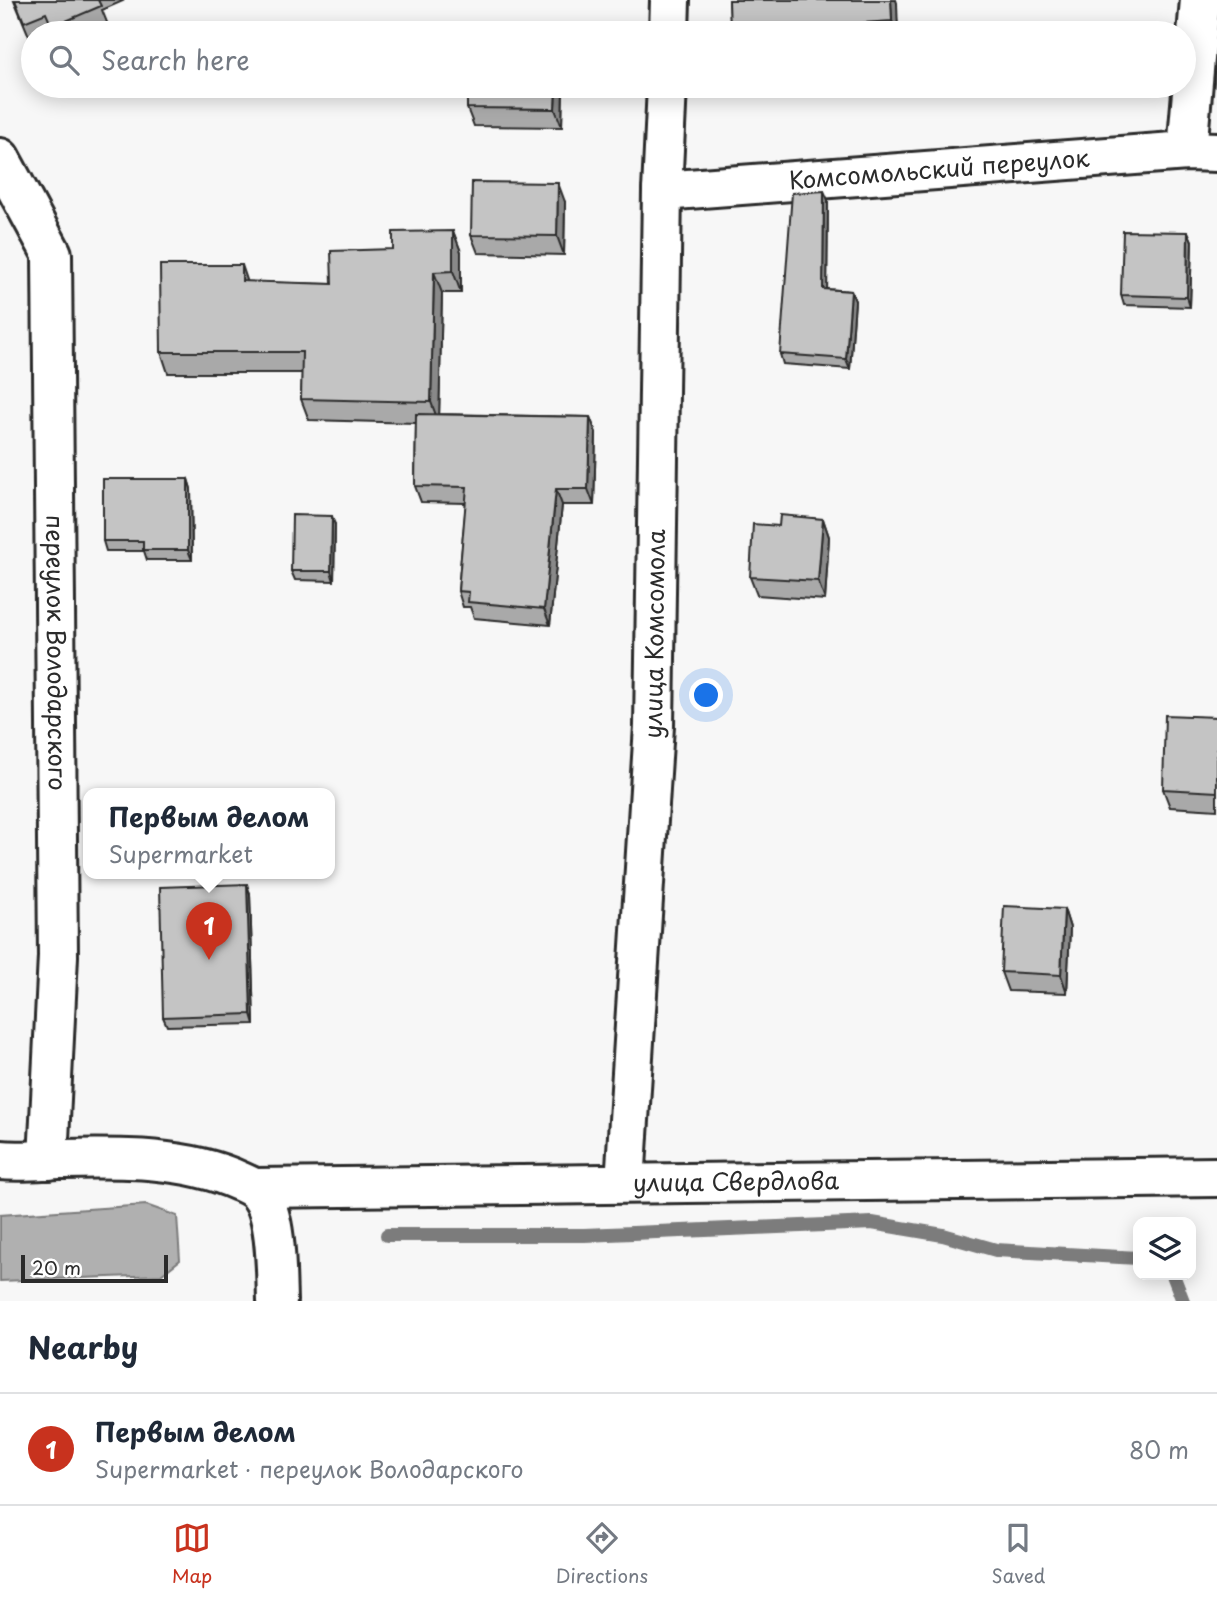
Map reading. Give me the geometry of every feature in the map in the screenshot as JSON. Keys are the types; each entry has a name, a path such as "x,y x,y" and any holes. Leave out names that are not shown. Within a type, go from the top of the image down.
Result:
{"street":[{"path":"669,21 670,0"},
{"path":"1200,0 1202,151"},
{"name":"улица Комсомола","path":"625,1183 654,726 662,191 666,98"},
{"name":"Комсомольский переулок","path":"662,191 1202,151"},
{"name":"переулок Володарского","path":"0,158 52,254 58,956 48,1160"},
{"path":"0,1160 19,1162 111,1158 161,1162 220,1172 255,1188 263,1198 275,1242 277,1301"},
{"name":"улица Свердлова","path":"255,1188 1217,1178"}],"shaded area":[{"path":"146,1205 177,1216 180,1260 161,1275 0,1281 0,1215"}],"building":[{"path":"15,0 98,0 101,6 66,21 49,21 46,13 24,21"},
{"path":"729,0 891,0 892,21 730,21"},
{"path":"467,98 555,98 555,109 467,108"},
{"path":"472,182 558,183 557,236 471,235"},
{"path":"824,191 823,289 851,291 846,359 780,354 792,193"},
{"path":"453,231 453,271 434,272 431,402 301,399 302,352 161,352 160,265 242,265 242,281 332,284 331,251 393,249 393,232"},
{"path":"1123,231 1188,232 1187,297 1121,295"},
{"path":"416,414 590,417 588,489 556,489 544,609 468,602 469,592 458,591 467,487 415,486"},
{"path":"103,479 188,479 188,550 143,550 143,541 103,541"},
{"path":"292,515 332,516 331,571 291,571"},
{"path":"780,515 823,519 818,581 750,577 753,524 779,526"},
{"path":"1165,715 1217,717 1217,792 1163,789"},
{"path":"247,884 251,1014 163,1017 160,887"},
{"path":"1004,906 1064,909 1061,975 1001,972"}],"waterway":[{"path":"387,1235 584,1235 872,1223 943,1235 996,1250 1133,1258"},
{"path":"1175,1280 1183,1301"}],"place":[{"name":"Первым делом","path":"209,960"}]}
